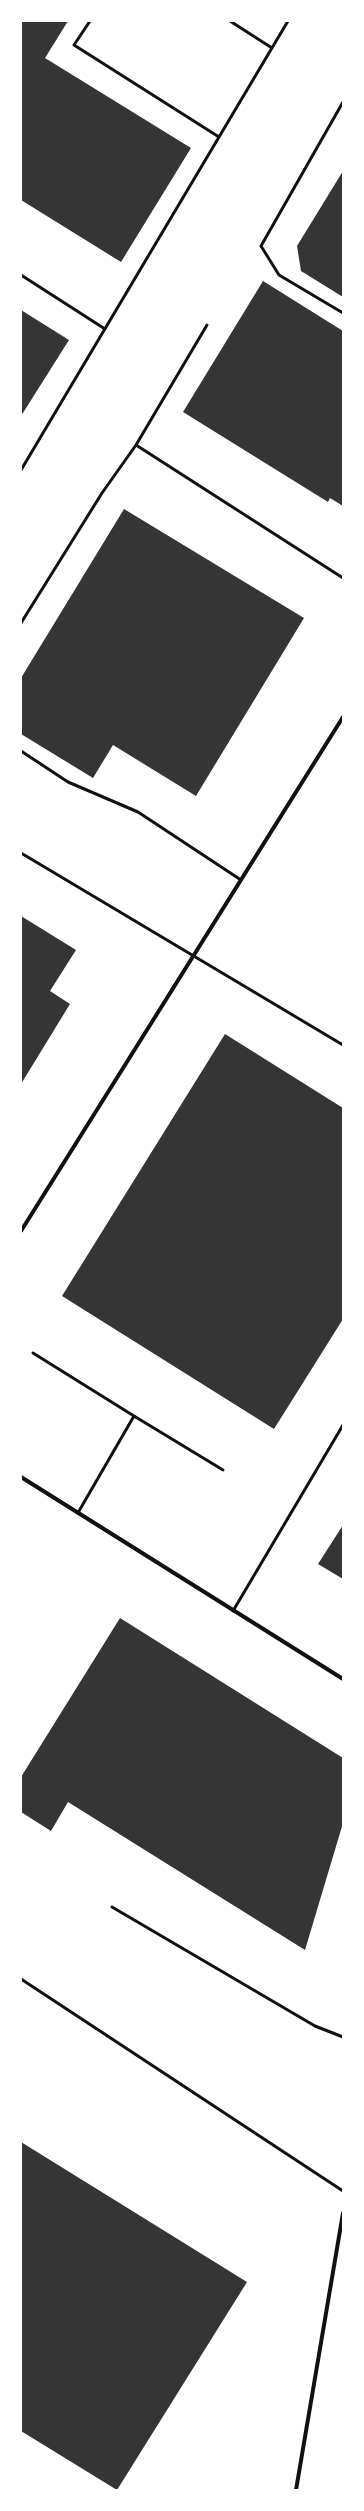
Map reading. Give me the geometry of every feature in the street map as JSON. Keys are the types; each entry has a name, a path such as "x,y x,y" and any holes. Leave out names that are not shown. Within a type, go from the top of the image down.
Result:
{"street":[{"path":"21,1231 343,717"},
{"path":"21,1477 79,1511 233,1611 343,1679"},
{"path":"296,2490 343,2213"}],"lane":[{"path":"90,21 74,45 219,137"},
{"path":"230,21 272,48"},
{"path":"21,470 288,21"},
{"path":"343,102 261,246 279,275 343,313"},
{"path":"21,275 105,329"},
{"path":"21,623 102,494 136,445 207,325"},
{"path":"136,445 343,578"},
{"path":"21,751 68,782 138,812 241,880"},
{"path":"21,853 343,1045"},
{"path":"33,1353 223,1470"},
{"path":"79,1511 134,1416"},
{"path":"233,1611 343,1425"},
{"path":"112,1907 315,2026 343,2038"},
{"path":"21,1980 343,2191"}],"building":[{"path":"21,21 68,21 45,58 191,148 121,262 21,200"},
{"path":"343,171 343,297 301,271 297,246"},
{"path":"263,281 343,331 343,506 330,498 328,502 183,412"},
{"path":"21,310 69,340 21,416"},
{"path":"124,509 304,618 196,796 113,745 93,778 21,734 21,678"},
{"path":"21,916 76,950 50,991 70,1004 21,1084"},
{"path":"225,1034 343,1108 343,1319 274,1429 62,1296"},
{"path":"343,1525 343,1579 318,1564"},
{"path":"120,1618 343,1758 343,1823 305,1950 68,1802 51,1831 21,1812 21,1777"},
{"path":"21,2142 247,2282 117,2490 21,2431"}]}
